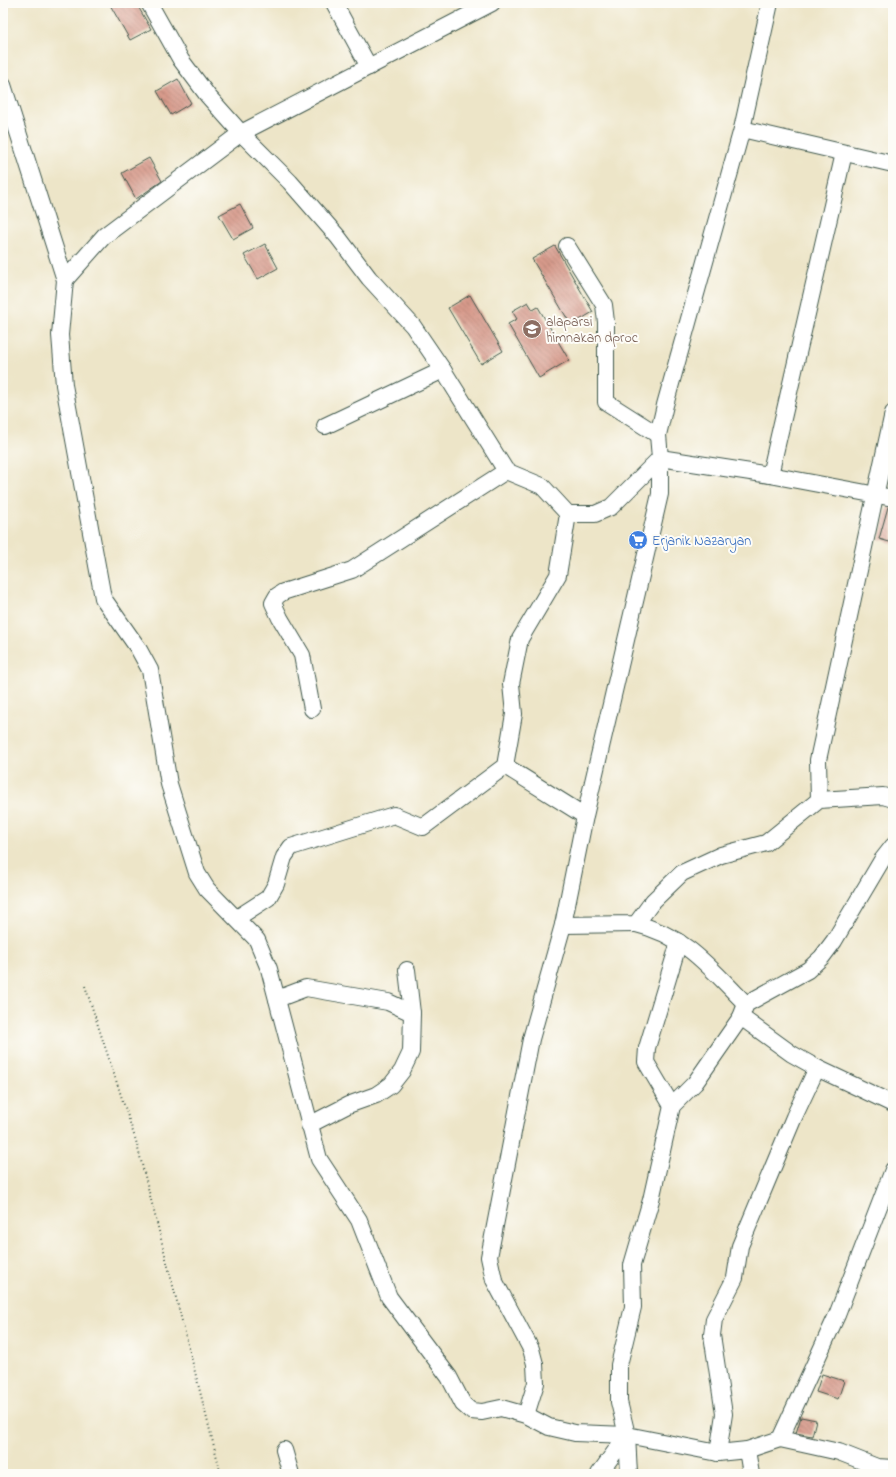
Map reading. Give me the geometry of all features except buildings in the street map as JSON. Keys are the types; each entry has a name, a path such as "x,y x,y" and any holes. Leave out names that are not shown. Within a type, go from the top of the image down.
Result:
{"street":[{"path":"149,3 182,60 208,96 241,133 290,182 338,237 369,278 413,326 443,370 506,470 542,486 568,514 595,514 611,507 660,458"},
{"path":"334,3 370,67"},
{"path":"65,280 104,236 241,133 492,3"},
{"path":"526,1414 536,1383 535,1364 531,1349 494,1280 489,1257 531,1039 563,925 585,816 660,494 660,458 658,435 667,397 742,130 770,3"},
{"path":"3,85 65,280 60,335 64,385 103,598 138,648 150,670 169,784 197,873 207,889 257,940 270,969 319,1159 359,1220 389,1297 449,1377 463,1404 471,1411 482,1412 501,1408 526,1414 549,1427 575,1433 627,1435 718,1453 747,1450 780,1439 839,1452 877,1467 893,1468"},
{"path":"742,130 893,164"},
{"path":"770,475 844,153"},
{"path":"567,246 604,306 606,322 606,402 658,435"},
{"path":"324,426 443,370"},
{"path":"818,800 818,760 893,413"},
{"path":"660,458 770,475 893,498"},
{"path":"312,709 302,656 273,603 277,596 283,592 352,570 506,470"},
{"path":"236,918 268,898 276,884 284,858 291,847 394,816 423,827 505,766 514,714 511,684 520,639 558,575 568,514"},
{"path":"505,766 585,816"},
{"path":"636,924 653,902 682,874 720,855 766,843 818,800 883,796 893,799"},
{"path":"629,1474 627,1435 619,1402 619,1365 633,1308 632,1265 651,1200 672,1106 695,1083 743,1010 808,970 822,957 834,942 882,860 893,846"},
{"path":"563,925 636,924 652,928 679,942 691,950 743,1010 792,1054 816,1068 893,1104"},
{"path":"672,1106 646,1062 647,1048 679,942"},
{"path":"309,1125 348,1105 376,1095 391,1085 402,1071 411,1052 412,1013 407,970"},
{"path":"277,999 306,988 388,1002 412,1013"},
{"path":"718,1453 724,1414 712,1335 714,1318 735,1278 740,1246 816,1068"},
{"path":"780,1439 837,1315 893,1170"},
{"path":"599,1474 627,1435"},
{"path":"284,1450 291,1474"},
{"path":"747,1450 751,1474"}],"path":[{"path":"85,986 136,1141 220,1474"}],"place":[{"name":"alaparsi himnakan dproc","path":"532,329"},
{"name":"Erjanik Nazaryan","path":"638,540"}]}
